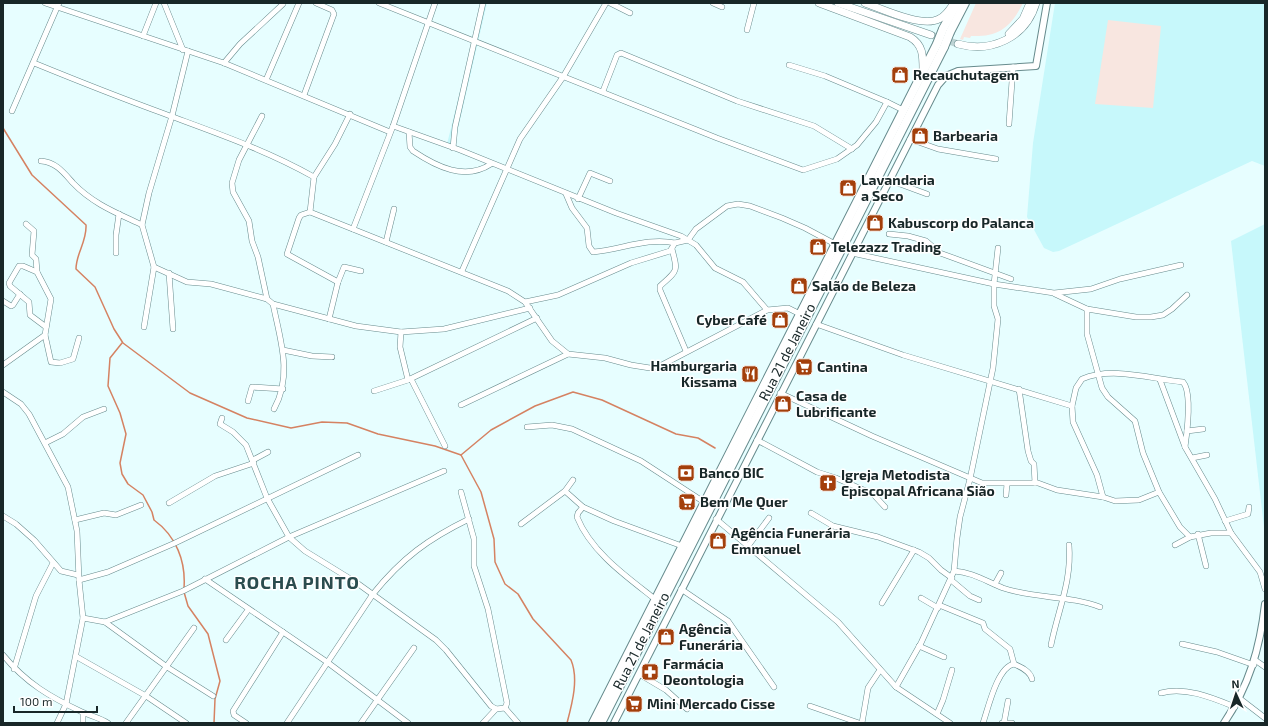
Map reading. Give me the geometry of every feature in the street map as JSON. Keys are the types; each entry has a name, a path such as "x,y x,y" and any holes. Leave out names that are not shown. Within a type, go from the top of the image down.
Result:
{"main road":[{"path":"819,3 910,36 922,49 923,70"},
{"path":"838,3 932,34 847,3"},
{"path":"865,3 914,20 927,22 940,19 961,3"},
{"name":"Rua 21 de Janeiro","path":"602,723 733,463 961,3"},
{"path":"1030,3 1018,24 1008,34 997,40 980,44 958,42 981,47 1004,41 1020,30 1030,17 1036,3"},
{"name":"Rua 21 de Janeiro","path":"592,723 923,70 940,45"}],"street":[{"path":"44,3 59,5 143,36 224,63 350,114 390,132"},
{"path":"143,36 156,3"},
{"path":"144,327 154,267 142,225 149,193 172,116 186,50 164,3"},
{"path":"266,80 299,3"},
{"path":"304,95 334,14 332,10 316,3"},
{"path":"379,3 797,169 808,169 832,161 852,149 867,135 887,102"},
{"path":"353,229 393,126 430,23 435,3"},
{"path":"453,148 455,127 483,3"},
{"path":"462,271 506,170 527,127 563,77 606,3"},
{"path":"610,3 630,13"},
{"path":"713,3 722,6"},
{"path":"747,30 754,3"},
{"name":"Rua 21 de Janeiro","path":"616,721 716,519 935,90 946,76 958,71 968,69 1036,66 1047,3"},
{"path":"224,63 240,44 283,4"},
{"path":"12,111 59,5"},
{"path":"603,91 617,55 621,53 737,101 818,128 852,149"},
{"path":"34,63 248,145 314,177"},
{"path":"788,65 824,76 903,110"},
{"path":"1009,124 1013,67"},
{"path":"310,212 314,177 335,144 350,114"},
{"path":"262,116 239,160 234,175 233,192 249,221 252,242 258,257 267,299"},
{"path":"393,126 453,148 578,199 688,240 696,245 715,268 743,282 767,310"},
{"path":"409,132 410,147 413,151 447,169 466,173 481,170 492,164"},
{"path":"910,139 918,144 996,159"},
{"path":"41,161 49,162 56,166 87,197 142,225"},
{"path":"578,199 590,173 610,181"},
{"path":"889,180 927,194"},
{"path":"566,194 572,208 587,228 589,246 593,252 629,244 657,242 675,243 688,240 696,229 727,206 738,204 750,206 788,220 835,244"},
{"path":"386,242 394,209"},
{"path":"338,282 287,254 301,215 310,212 462,271 508,291 525,302 552,341 568,354"},
{"path":"116,253 116,236 119,214"},
{"path":"26,224 34,231 32,254 36,258 37,272 51,299 45,335 51,362 55,364 73,359 75,357 79,338"},
{"path":"889,234 901,235 926,241 940,253 1011,279"},
{"path":"525,302 558,295 630,263 670,251 675,243"},
{"path":"896,687 939,606 954,571 956,538 991,380 998,319 994,306 994,284 998,248"},
{"path":"672,249 677,267 675,272 660,286 660,290 686,351"},
{"path":"852,253 994,284 1054,293 1091,289 1120,280 1181,266"},
{"path":"37,272 20,266 9,283 29,302 30,315 46,327"},
{"path":"329,319 338,282 345,266 361,271"},
{"path":"154,267 187,282 211,284 267,299 273,304 356,326 400,332 444,328 530,308"},
{"path":"169,273 173,329"},
{"path":"1054,293 1087,309 1152,317 1163,315 1187,295"},
{"path":"3,301 10,306 13,305 20,294"},
{"path":"273,304 285,361 283,389 274,409"},
{"path":"461,405 568,354 605,358 650,368 660,366 686,351 767,310 788,308 800,314"},
{"path":"1087,309 1086,327 1105,393 1135,421 1143,453 1159,492 1180,527 1190,537"},
{"path":"374,391 409,380 537,318"},
{"path":"816,324 902,355 991,380 1072,406"},
{"path":"400,332 400,347 409,380 445,446"},
{"path":"3,365 45,335"},
{"path":"283,350 312,356 332,357"},
{"path":"1103,497 1097,475 1074,426 1072,406 1078,383 1086,377 1099,374 1132,375 1183,382 1186,386 1188,401 1185,447"},
{"path":"1160,380 1185,447 1215,500 1230,533 1260,572 1265,589"},
{"path":"248,402 252,387 283,389"},
{"path":"1019,389 1028,451 1034,464 1035,483"},
{"path":"3,392 21,404 29,414 68,487 75,520 83,618 77,657 66,704 57,723"},
{"path":"780,393 872,436 970,479 990,484 1035,483 1057,490 1103,497 1115,501 1131,501 1159,492"},
{"path":"45,443 63,434 82,417 104,409"},
{"path":"222,418 220,424 243,440 249,450 267,498 289,537 305,551 373,594 436,640 446,650 484,699 496,709"},
{"path":"527,427 552,425 576,431 640,461 704,502"},
{"path":"1187,431 1203,429"},
{"path":"757,440 817,472 836,478 873,494 885,507"},
{"path":"169,503 211,478 253,461 268,452"},
{"path":"3,516 16,524 34,540 53,563 65,573 79,577 108,572 175,543 358,454"},
{"path":"1192,458 1207,455"},
{"path":"105,622 183,591 289,537 444,471"},
{"path":"521,524 565,492 573,480"},
{"path":"1006,495 1007,484"},
{"path":"461,492 475,545 474,566 488,609 507,703 505,708"},
{"path":"565,492 582,507 614,521 682,546"},
{"path":"75,520 104,513 116,515 141,505"},
{"path":"582,507 577,518 591,541 608,559 655,599"},
{"path":"1225,521 1248,514 1249,507"},
{"path":"811,513 833,526 878,537 926,556 970,596 979,600"},
{"path":"748,546 768,518"},
{"path":"287,723 373,594 388,575 417,548 469,519"},
{"path":"716,519 838,622 896,687 950,723"},
{"path":"1176,545 1198,534 1230,533"},
{"path":"1198,534 1206,566"},
{"path":"1051,644 1062,599 1067,588 1069,574 1069,545"},
{"path":"882,603 914,550"},
{"path":"14,669 39,589 53,563"},
{"path":"954,571 977,576 1021,593 1084,602 1100,607"},
{"path":"995,584 1001,573"},
{"path":"205,579 248,610 327,662 408,723"},
{"path":"681,589 728,621 774,687"},
{"path":"921,598 983,623 985,629 1010,649 1014,664 1028,672 1032,679"},
{"path":"1224,723 1235,707 1254,662 1261,637 1265,604"},
{"path":"226,640 248,610"},
{"path":"83,618 105,622 167,667 213,696"},
{"path":"126,723 194,628"},
{"path":"246,723 234,715 233,711 283,632"},
{"path":"1182,644 1254,662 1265,667"},
{"path":"919,646 944,657"},
{"path":"361,723 414,648"},
{"path":"3,655 24,679 83,713 108,723"},
{"path":"77,657 146,696 186,723"},
{"path":"983,723 999,679 1007,667 1014,664"},
{"path":"810,706 860,723 868,688 880,670"},
{"path":"937,714 952,670"},
{"path":"638,674 666,690 687,709"},
{"path":"1162,693 1172,691 1186,692 1204,696 1235,707"},
{"path":"1239,698 1265,718"},
{"path":"1004,723 1008,701"},
{"path":"483,723 496,709 505,708"},
{"path":"505,708 518,723"},
{"path":"83,713 83,723"},
{"path":"1001,723 1012,723"}],"shaded area":[{"path":"482,3 487,3 454,146 447,144"},
{"path":"976,3 1023,3 1014,18 1003,29 989,35 971,36 970,38 964,37 963,40 960,39"},
{"path":"1055,3 1265,3 1265,166 1252,161 1059,251 1053,252 1044,248 1027,217 1033,143"},
{"path":"1108,20 1161,26 1153,108 1095,104"},
{"path":"1265,224 1265,536 1231,241"}],"waterway":[{"path":"3,128 32,175 86,225 85,237 76,263 76,269 95,287 114,329 123,343 190,393 247,418 291,428 322,422 347,423 378,434 435,446 461,455 481,492 494,539 495,562 505,584 518,594 533,619 571,660 575,683 573,700 567,723"},
{"path":"122,343 110,358 108,386 120,413 126,434 120,463 122,474 128,484 143,495 152,512 154,520 162,526 174,541 183,568 184,588"},
{"path":"461,455 491,430 535,406 573,392 602,400 676,434 698,438 715,448"},
{"path":"184,592 188,606 208,634 220,681 215,699 214,723"}],"tunnel":[{"path":"931,35 958,44"}],"place":[{"name":"Recauchutagem","path":"900,75"},
{"name":"Barbearia","path":"920,136"},
{"name":"Lavandaria a Seco","path":"848,188"},
{"name":"Kabuscorp do Palanca","path":"875,223"},
{"name":"Telezazz Trading","path":"818,247"},
{"name":"Salão de Beleza","path":"799,286"},
{"name":"Cyber Café","path":"780,320"},
{"name":"Cantina","path":"804,367"},
{"name":"Hamburgaria Kissama","path":"750,374"},
{"name":"Casa de Lubrificante","path":"783,404"},
{"name":"Banco BIC","path":"686,473"},
{"name":"Igreja Metodista Episcopal Africana Sião","path":"828,483"},
{"name":"Bem Me Quer","path":"687,502"},
{"name":"Agência Funerária Emmanuel","path":"718,541"},
{"name":"Agência Funerária","path":"666,637"},
{"name":"Farmácia Deontologia","path":"650,672"},
{"name":"Mini Mercado Cisse","path":"634,704"}],"district":[{"name":"ROCHA PINTO","path":"297,583"}]}
